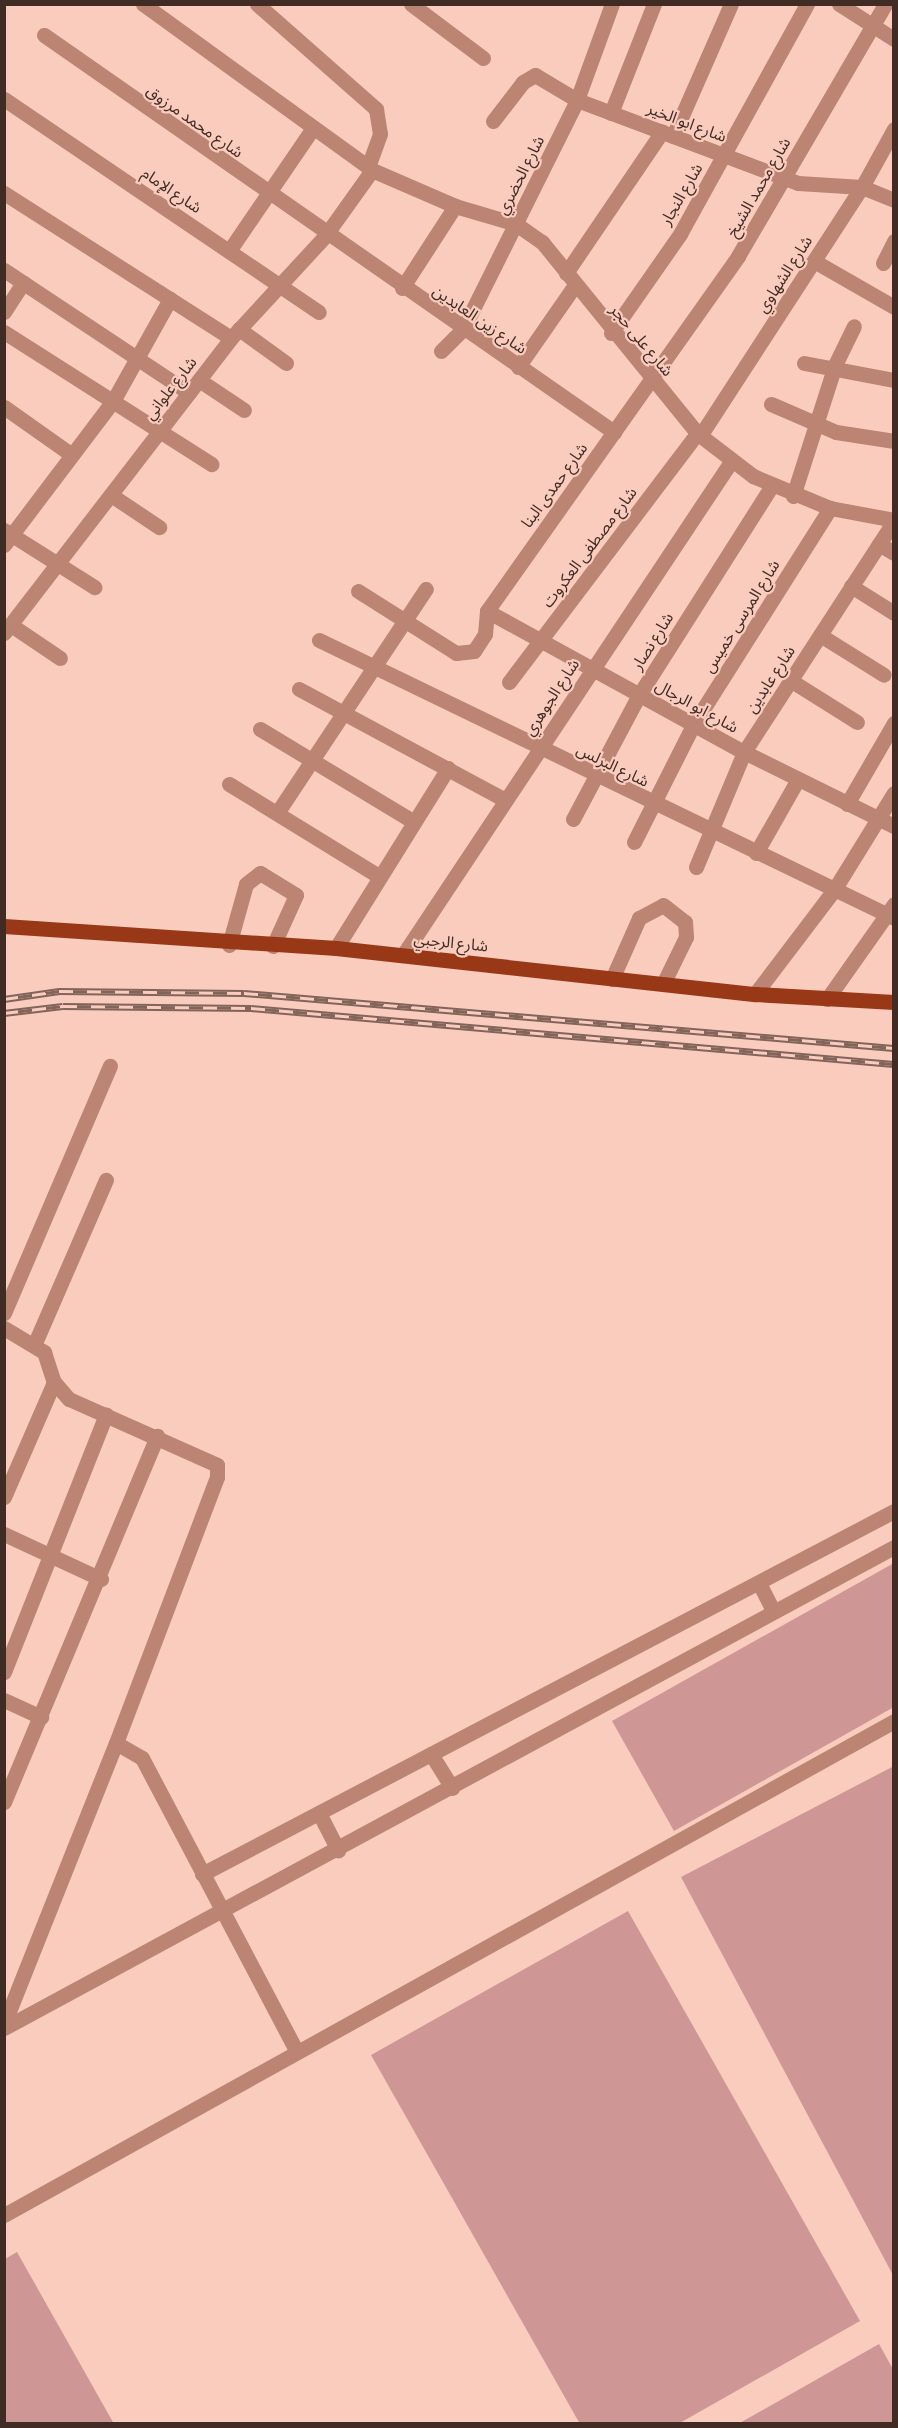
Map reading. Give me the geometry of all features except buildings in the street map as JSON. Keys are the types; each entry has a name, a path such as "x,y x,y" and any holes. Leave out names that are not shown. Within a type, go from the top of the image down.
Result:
{"main road":[{"name":"شارع الرجبي","path":"4,926 229,945 336,948 755,994 894,1002"}],"street":[{"name":"شارع على حجر","path":"143,4 370,169 455,206 516,224 543,242 611,333 698,435 771,487 830,508 894,521"},
{"name":"شارع علواني","path":"8,629 235,334 325,236 370,169 380,134 376,109 257,4"},
{"path":"411,4 483,58"},
{"name":"شارع الحضري","path":"441,351 463,329 516,224 577,100 612,4"},
{"path":"611,113 654,4"},
{"path":"518,367 570,279 667,134 731,4"},
{"name":"شارع النجار","path":"611,333 680,234 807,4"},
{"path":"838,4 894,39"},
{"name":"شارع محمد الشيخ","path":"651,380 738,256 885,4"},
{"name":"شارع محمد مرزوق","path":"44,35 325,236"},
{"name":"شارع ابو الخير","path":"493,121 528,76 543,77 577,100 783,178 862,188 894,200"},
{"name":"شارع الإمام","path":"4,99 319,312"},
{"path":"229,251 313,128"},
{"name":"شارع الشهاوي","path":"698,435 862,188 894,129"},
{"path":"4,193 170,299 286,363"},
{"path":"402,288 455,206"},
{"name":"شارع زين العابدين","path":"325,236 614,432"},
{"path":"883,263 894,241"},
{"path":"814,261 894,306"},
{"path":"4,270 189,393"},
{"path":"4,312 23,283"},
{"path":"94,587 7,536 113,401 170,299"},
{"path":"793,496 835,365 854,326"},
{"path":"4,332 211,464"},
{"path":"804,363 835,365 894,380"},
{"path":"199,380 244,410"},
{"name":"شارع حمدى البنا","path":"487,611 651,380"},
{"path":"771,404 816,423 894,441"},
{"path":"7,414 72,455"},
{"name":"شارع مصطفى العكروت","path":"509,682 698,435"},
{"name":"شارع الجوهري","path":"403,955 732,460"},
{"name":"شارع نصار","path":"573,819 639,695 771,487"},
{"path":"111,495 159,527"},
{"name":"شارع المرسى خميس","path":"634,842 693,725 830,508"},
{"name":"شارع عابدين","path":"696,867 744,752 894,521"},
{"path":"879,544 894,553"},
{"path":"851,586 894,613"},
{"path":"277,813 426,589"},
{"path":"358,591 405,621 465,654 485,634 487,611"},
{"name":"شارع ابو الرجال","path":"487,611 744,752 894,826"},
{"path":"8,629 60,658"},
{"path":"820,635 884,675"},
{"name":"شارع البرلس","path":"319,640 596,777 834,890 891,912"},
{"path":"790,680 857,722"},
{"path":"299,688 505,800"},
{"path":"848,804 894,723"},
{"path":"260,729 414,822"},
{"path":"336,948 448,768"},
{"path":"756,853 798,779"},
{"path":"229,784 380,877"},
{"path":"755,994 834,890 894,793"},
{"path":"229,945 246,884 260,873 296,895 273,946"},
{"path":"612,979 639,918 663,905 685,922 686,937 663,984"},
{"path":"827,999 891,912"},
{"path":"4,1313 111,1066"},
{"path":"34,1343 106,1180"},
{"path":"4,1329 34,1343 48,1359 54,1382 69,1399 213,1460 218,1471 116,1743 4,2026"},
{"path":"4,1497 54,1382"},
{"path":"4,1672 106,1415"},
{"path":"4,1802 101,1579 157,1436"},
{"path":"202,1874 894,1511"},
{"path":"4,1534 101,1579"},
{"path":"4,2026 223,1913 894,1547"},
{"path":"759,1583 773,1611"},
{"path":"4,1700 41,1717"},
{"path":"4,2215 894,1721"},
{"path":"116,1743 142,1758 297,2052"},
{"path":"431,1755 452,1788"},
{"path":"319,1814 338,1850"}],"railway":[{"path":"4,999 59,991 244,993 894,1048"},
{"path":"4,1013 63,1006 251,1008 894,1064"}]}
